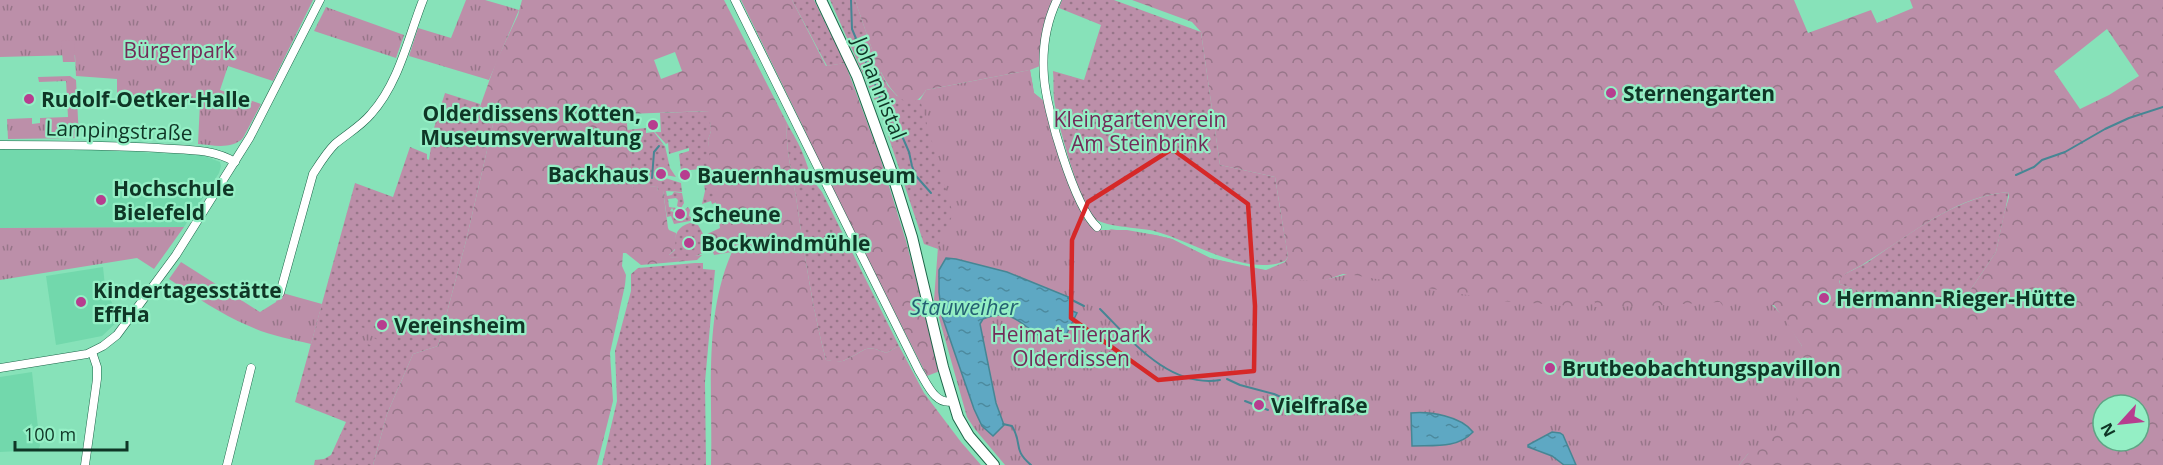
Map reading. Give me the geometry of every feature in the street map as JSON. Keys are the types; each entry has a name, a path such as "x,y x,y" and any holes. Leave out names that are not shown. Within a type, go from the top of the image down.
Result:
{"main road":[{"name":"Johannistal","path":"821,0 857,76 888,161 912,237 953,401 964,428 994,465"}],"street":[{"path":"0,368 92,352 110,342 126,324 176,255 250,137 320,0"},
{"path":"280,293 313,174 335,145 370,115 380,102 399,69 423,0"},
{"path":"735,0 777,89 919,371 938,399 946,402 953,401"},
{"path":"1057,0 1051,14 1044,52 1046,96 1077,194 1086,215 1097,227"},
{"name":"Lampingstraße","path":"0,146 81,145 202,151 224,156 235,162"},
{"path":"85,465 97,379 97,367 92,352"},
{"path":"227,465 251,368"}],"highlighted area":[{"path":"1172,149 1248,204 1255,306 1254,371 1158,380 1071,318 1072,240 1088,202"}],"shaded area":[{"name":"Hochschule Bielefeld","path":"0,149 202,155 220,162 221,166 219,173 184,227 0,228"},
{"name":"Kindertagesstätte EffHa","path":"103,267 105,286 117,315 117,322 102,336 56,345 46,276"},
{"path":"32,372 40,446 38,450 0,452 0,377"}],"green space":[{"name":"Bürgerpark","path":"0,0 313,0 273,81 228,66 220,90 261,104 243,138 233,144 222,146 198,144 200,102 117,96 117,79 76,76 75,55 0,57"},
{"path":"466,0 485,0 519,10 489,80 409,56 418,28 451,38"},
{"path":"522,0 724,0 787,123 788,151 805,258 826,360 843,361 868,349 886,353 899,346 924,393 981,465 711,465 713,330 723,277 732,252 714,255 707,234 720,228 710,165 709,111 626,114 633,188 657,186 658,191 663,190 668,228 676,233 675,249 669,258 702,255 697,260 641,265 623,253 622,266 626,275 625,285 610,353 613,401 597,465 373,465 387,414 413,354 438,346 466,241 494,120 477,115 496,62 518,15","holes":["675,52 682,71 661,79 654,60"]},
{"path":"741,0 792,0 826,66 845,63 880,157 906,241 940,371 927,376 808,141"},
{"path":"792,0 814,0 845,63 827,66"},
{"path":"830,0 855,0 876,61 869,74 880,71 888,86 897,96 920,100 1030,70 1034,93 1045,102 938,249 924,244 881,114"},
{"path":"855,0 1053,0 1048,13 1040,66 1030,70 926,90 920,98 913,102 900,98 889,86 881,72 870,74 867,69 876,61"},
{"name":"Kleingartenverein Am Steinbrink","path":"1062,0 1114,0 1201,32 1220,165 1275,177 1288,257 1285,261 1270,265 1236,261 1154,231 1112,225 1092,216 1081,194 1064,142 1054,99 1053,71 1084,80 1101,25 1059,8"},
{"path":"1132,0 1794,0 1808,33 1871,10 1877,23 1913,8 1910,0 2163,0 2163,465 1739,465 1748,454 1802,346 1774,305 1648,333 1343,274 1320,282 1318,325 1109,229 1172,239 1210,258 1254,269 1266,270 1285,262 1288,257 1275,177 1220,165 1201,32 1192,22","holes":["2107,29 2139,76 2109,95 2080,109 2054,71","2009,192 1996,252 1961,304 1900,301 1840,284 1839,281 1847,273 1951,209 1989,195"]},
{"path":"326,7 404,35 396,58 314,31"},
{"path":"74,40 75,62 63,62 61,41"},
{"name":"Heimat-Tierpark Olderdissen","path":"1030,70 1034,93 1045,102 1073,192 1084,219 1097,230 1127,230 1172,239 1210,258 1274,272 1283,280 1320,281 1348,274 1501,301 1586,307 1585,301 1595,302 1594,307 1720,302 1723,306 1752,298 1762,300 1779,312 1802,346 1795,415 1748,454 1739,465 1005,465 967,417 934,300 938,247 953,214 920,100 926,90"},
{"path":"70,76 76,80 79,138 8,139 7,119 32,118 32,124 40,123 40,118 68,117 66,81 39,82 38,77"},
{"path":"445,93 480,104 478,115 494,120 466,241 438,346 413,354 387,414 373,465 314,465 315,460 331,455 346,422 295,402 355,183 393,197 410,147 427,154 429,160 434,128"},
{"path":"710,111 711,131 708,140 717,202 702,204 705,191 700,169 681,171 679,154 689,151 689,148 669,154 668,143 666,144 655,132 661,132 660,113"},
{"path":"787,123 812,178 822,192 899,346 886,353 868,349 843,361 826,360 805,258 788,151"},
{"path":"646,128 646,133 654,132 664,145 655,141 665,146 670,168 676,177 666,175 667,172 659,169 656,175 681,183 682,192 666,191 667,196 674,192 682,193 684,203 681,208 677,206 676,198 668,199 669,207 676,208 670,211 674,212 673,217 682,221 687,212 684,210 688,207 689,216 695,220 674,224 671,216 667,217 663,191 658,191 657,186 633,189 627,130"},
{"path":"2009,192 1996,252 1961,304 1900,301 1840,284 1839,278 1953,208 1972,200"},
{"path":"690,223 698,225 704,236 705,250 695,256 669,258 668,256 675,250 677,233"},
{"path":"184,227 154,269 137,258 0,280 0,228"},
{"path":"181,262 260,312 276,302 279,292 322,304 311,344 256,329 208,304 169,279"},
{"path":"703,263 703,269 715,270 705,382 706,465 602,465 617,401 615,351 631,291 631,274 638,268"},
{"path":"360,327 376,331 374,338 378,340 376,347 356,340"}],"water":[{"name":"Stauweiher","path":"946,258 1007,272 1071,298 1070,310 1077,313 1064,339 1041,336 1008,316 997,315 983,319 980,324 996,403 1004,425 993,436 982,426 974,409 942,316 939,270"},
{"path":"1411,413 1427,413 1453,418 1473,432 1452,444 1412,446"},
{"path":"1552,432 1563,435 1576,465 1564,465 1552,456 1528,447"}],"waterway":[{"path":"851,0 852,29 868,67"},
{"path":"872,76 881,101 889,105 889,113 909,152 916,176 931,193"},
{"path":"2016,175 2034,167 2042,160 2065,152 2105,129 2163,107"},
{"path":"652,178 654,152 659,146"},
{"path":"1068,298 1084,306"},
{"path":"1100,309 1139,348 1168,369 1184,377 1202,381 1220,380"},
{"path":"1227,379 1297,404 1321,404"},
{"path":"1245,401 1268,410"},
{"path":"1003,424 1012,426 1022,455 1031,465"}],"place":[{"name":"Sternengarten","path":"1611,93"},
{"name":"Rudolf-Oetker-Halle","path":"29,99"},
{"name":"Olderdissens Kotten, Museumsverwaltung","path":"653,125"},
{"name":"Backhaus","path":"661,174"},
{"name":"Bauernhausmuseum","path":"685,175"},
{"name":"Hochschule Bielefeld","path":"101,200"},
{"name":"Scheune","path":"680,214"},
{"name":"Bockwindmühle","path":"689,243"},
{"name":"Hermann-Rieger-Hütte","path":"1824,298"},
{"name":"Kindertagesstätte EffHa","path":"81,302"},
{"name":"Vereinsheim","path":"382,325"},
{"name":"Brutbeobachtungspavillon","path":"1550,368"},
{"name":"Vielfraße","path":"1259,405"}]}
